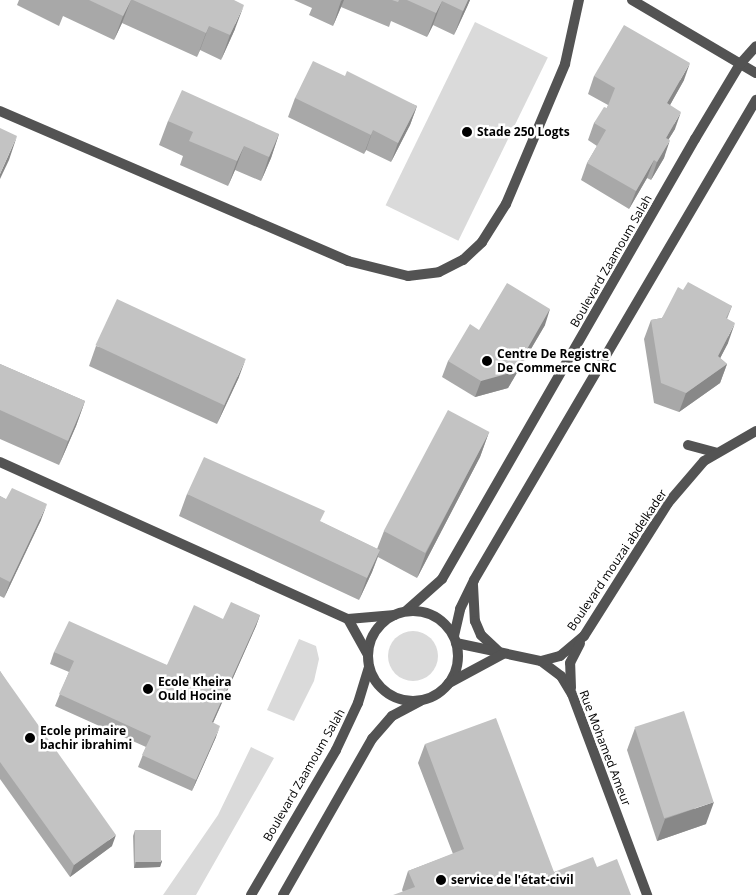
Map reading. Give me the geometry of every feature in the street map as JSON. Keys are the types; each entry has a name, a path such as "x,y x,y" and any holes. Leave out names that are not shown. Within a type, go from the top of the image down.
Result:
{"street":[{"path":"0,111 348,261 408,276 439,272 463,260 482,242 506,204 565,64 579,0"},
{"path":"632,0 756,73"},
{"name":"Boulevard Zaamoum Salah","path":"406,611 442,578 740,64 756,46"},
{"path":"446,686 456,670 455,640 460,609 474,580 756,100"},
{"name":"Boulevard mouzai abdelkader","path":"541,661 560,656 584,636 668,503 697,468 715,452 756,431"},
{"path":"697,468 688,445 715,452"},
{"path":"0,462 348,620 406,611 439,619 455,640"},
{"path":"283,895 372,739 392,716 503,654 486,641 475,621 474,580"},
{"path":"369,659 378,626 395,614"},
{"path":"348,620 369,659 376,680 389,693 423,699"},
{"path":"572,694 570,663 584,636"},
{"name":"Rue Mohamed Ameur","path":"455,640 503,654 541,661 556,669 572,694 647,895"},
{"name":"Boulevard Zaamoum Salah","path":"250,895 336,750 358,703 369,659"}],"shaded area":[{"name":"Stade 250 Logts","path":"475,22 548,58 458,241 386,205"},
{"path":"413,631 423,633 431,638 436,646 438,656 436,666 431,674 423,679 413,681 403,679 395,674 390,666 388,656 390,646 395,638 403,633"},
{"path":"299,639 316,646 319,659 314,681 294,721 267,710"},
{"path":"251,747 274,758 196,895 163,895 218,815"}],"building":[{"path":"89,0 131,0 123,16"},
{"path":"133,0 234,0 244,5 230,35 209,26 206,33"},
{"path":"407,0 468,0 463,11 442,1 436,13"},
{"path":"624,25 690,63 667,103 681,112 666,138 670,140 657,162 654,160 636,191 587,163 606,130 594,123 604,107 607,108 615,88 594,76"},
{"path":"313,61 345,76 347,71 417,106 398,143 373,130 371,135 295,98"},
{"path":"182,90 279,134 269,157 244,146 237,161 189,141 193,132 168,121"},
{"path":"0,128 17,136 0,174"},
{"path":"688,282 732,306 726,318 735,323 718,356 727,364 686,393 661,383 651,320 662,318 678,287 683,290"},
{"name":"Centre De Registre De Commerce CNRC","path":"507,283 550,309 514,372 481,381 448,361 470,324 479,330"},
{"path":"117,299 246,359 224,405 95,345"},
{"path":"0,364 85,401 68,441 0,410"},
{"path":"448,410 489,432 425,553 384,531"},
{"path":"204,457 325,511 320,521 380,550 367,578 187,494"},
{"path":"12,488 47,504 10,582 0,577 0,496 6,499"},
{"path":"231,602 260,615 212,722 220,726 196,780 142,755 151,736 59,694 74,661 54,652 69,621 167,665 194,605 223,619"},
{"path":"0,671 116,835 74,865 0,762"},
{"path":"684,711 714,802 664,818 635,727"},
{"path":"496,718 554,872 593,857 597,867 617,859 631,895 393,895 415,887 408,871 464,849 425,744"},
{"path":"135,830 161,830 161,862 135,862"}],"place":[{"name":"Stade 250 Logts","path":"467,132"},
{"name":"Centre De Registre De Commerce CNRC","path":"487,361"},
{"name":"Ecole Kheira Ould Hocine","path":"148,689"},
{"name":"Ecole primaire bachir ibrahimi","path":"30,738"},
{"name":"service de l'état-civil","path":"441,880"}]}
